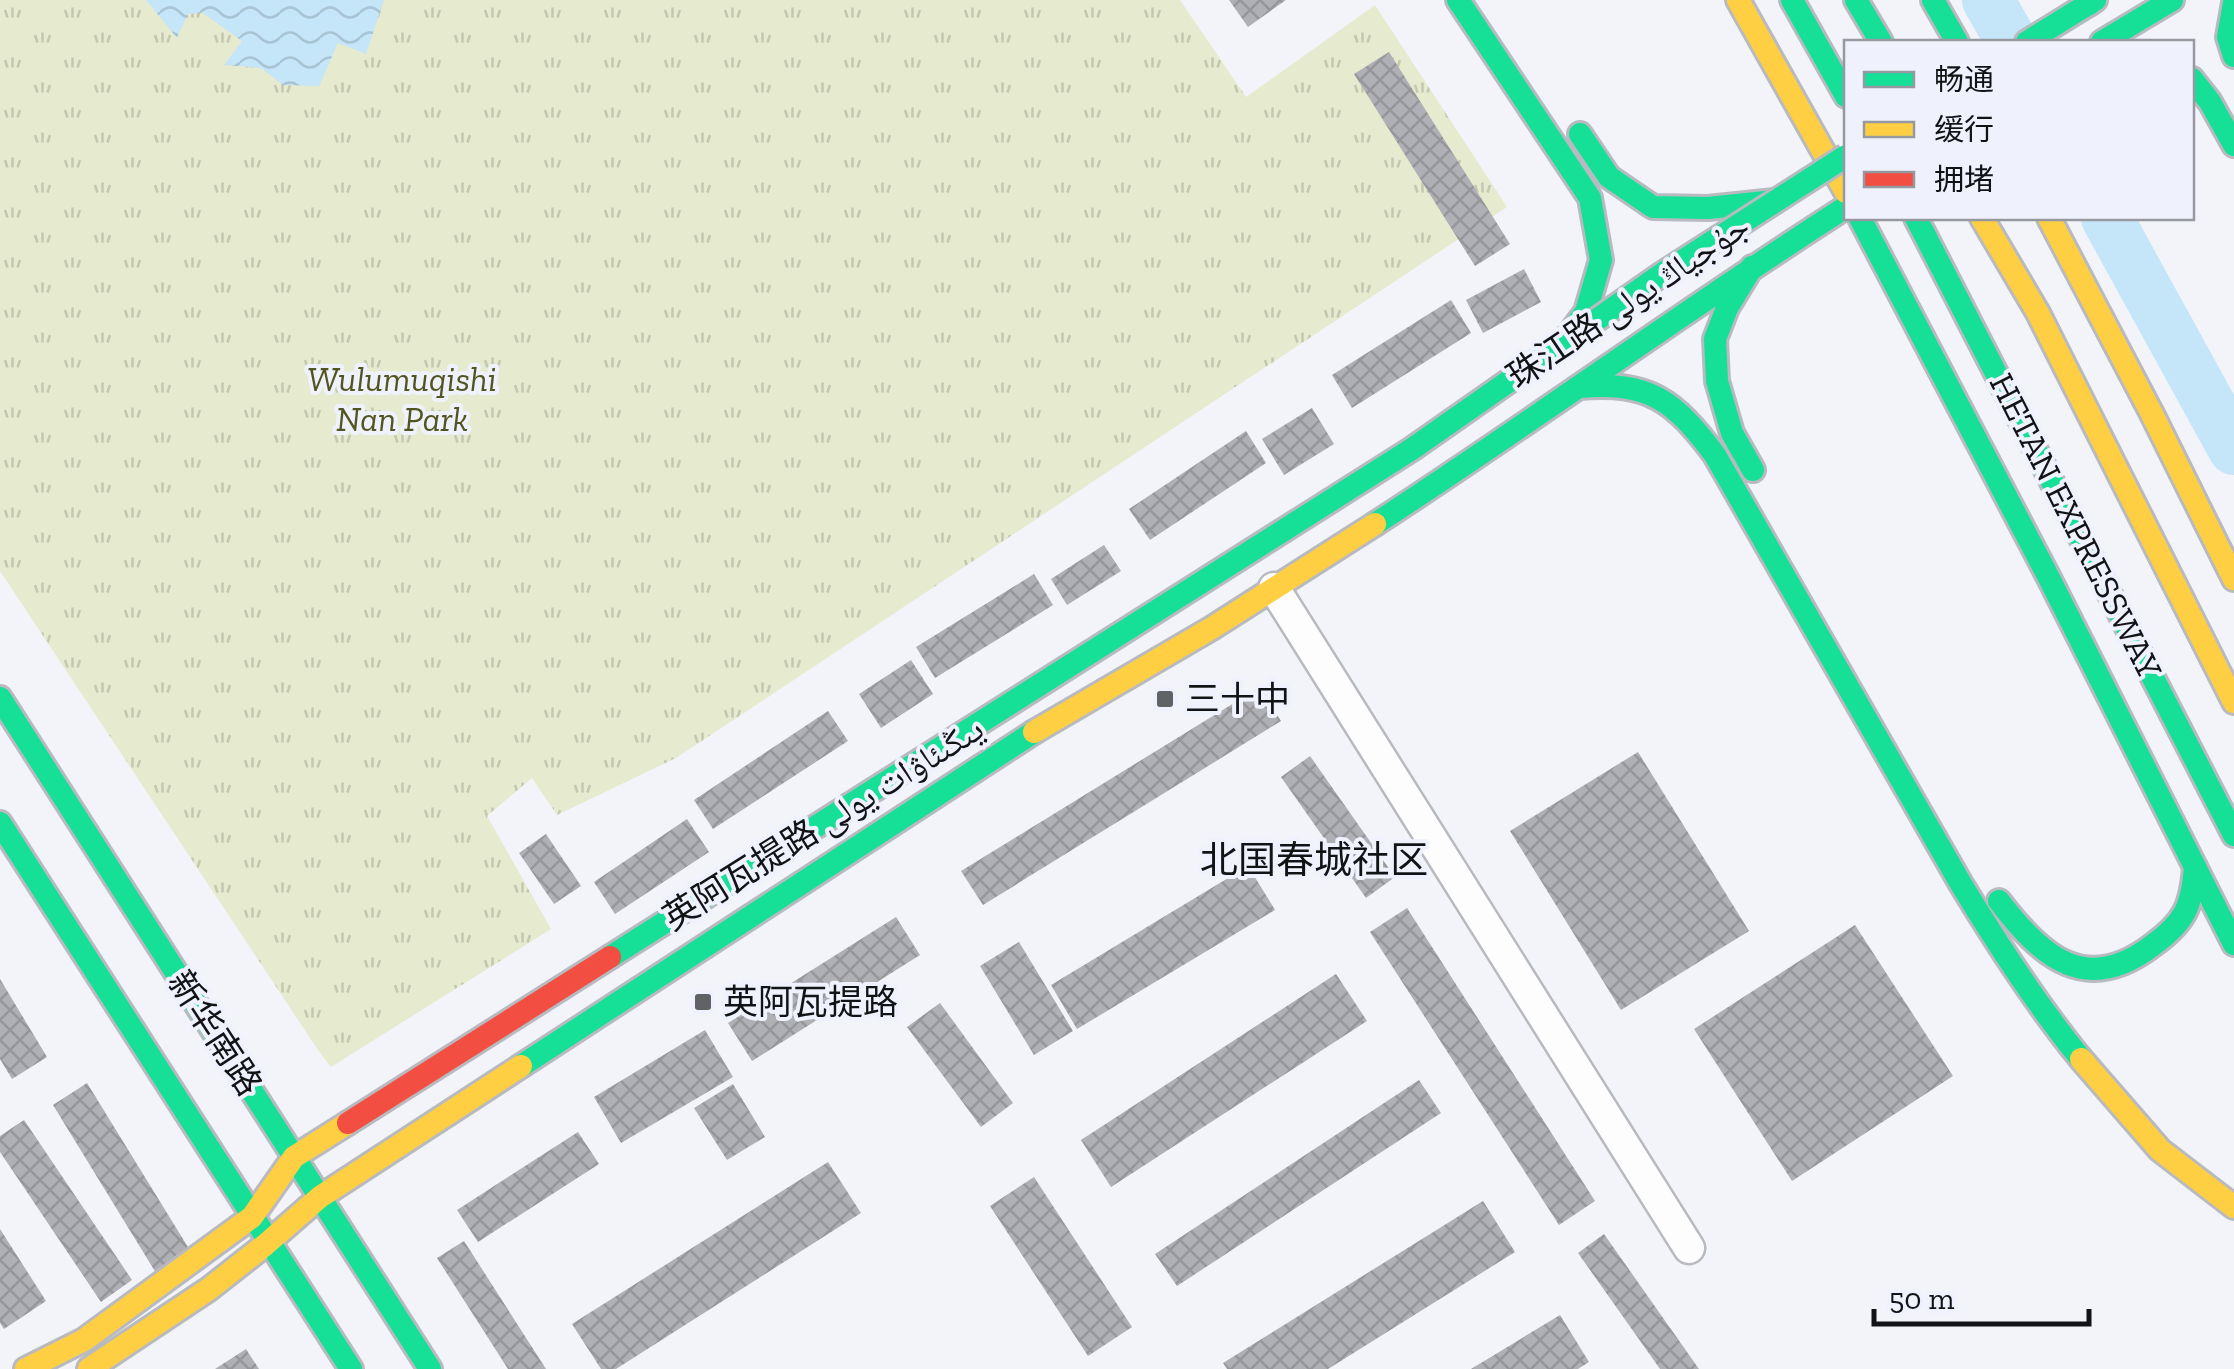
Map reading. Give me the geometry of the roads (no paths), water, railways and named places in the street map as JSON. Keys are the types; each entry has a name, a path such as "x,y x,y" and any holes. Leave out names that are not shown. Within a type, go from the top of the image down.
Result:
{"main road":[{"path":"1458,0 1590,198 1601,260 1586,312 1558,348"},
{"path":"1738,0 1844,188"},
{"path":"1792,0 1844,92"},
{"path":"1856,0 1880,40"},
{"path":"1932,0 1956,40"},
{"path":"2105,40 2172,0"},
{"path":"2031,40 2092,1"},
{"path":"2234,4 2228,36 2234,56"},
{"path":"2194,82 2234,145"},
{"path":"1570,118 1609,176 1653,206 1708,208 1774,201"},
{"name":"珠江路 جۇجياڭ يولى","path":"1412,449 1662,274 1844,157"},
{"name":"珠江路 جۇجياڭ يولى","path":"1432,487 1844,208"},
{"path":"1861,220 2049,578 2234,944"},
{"name":"HETAN EXPRESSWAY","path":"1917,220 2234,836"},
{"name":"HETAN EXPRESSWAY","path":"1983,220 2038,313 2234,702"},
{"path":"2050,220 2234,579"},
{"path":"1752,268 1727,308 1714,339 1717,381 1732,433 1761,484"},
{"path":"1579,387 1621,385 1651,394 1702,435 2003,953 2054,1026 2160,1150 2234,1207"},
{"name":"英阿瓦提路 يىڭىئاۋات يولى","path":"26,1369 84,1340 252,1216 294,1157 1412,449"},
{"name":"英阿瓦提路 يىڭىئاۋات يولى","path":"88,1369 154,1329 270,1243 320,1198 1018,742 1212,628 1432,487"},
{"name":"新华南路","path":"0,698 430,1369"},
{"name":"新华南路","path":"0,823 351,1369"},
{"path":"1989,886 2015,924 2037,944 2062,961 2084,968 2111,969 2138,957 2176,928 2193,903 2195,866"}],"street":[{"path":"1274,588 1689,1248"}],"water":[{"path":"146,0 384,0 366,54 338,43 319,86 283,85 261,68 224,65 242,41 203,13 188,14 177,38"}],"waterway":[{"path":"1988,0 2011,40"},
{"path":"2108,220 2234,449"}],"place":[{"name":"三十中","path":"1165,699"},
{"name":"英阿瓦提路","path":"703,1002"}],"district":[{"name":"北国春城社区","path":"1314,860"}],"park label":[{"name":"Wulumuqishi Nan Park","path":"402,399"}]}
